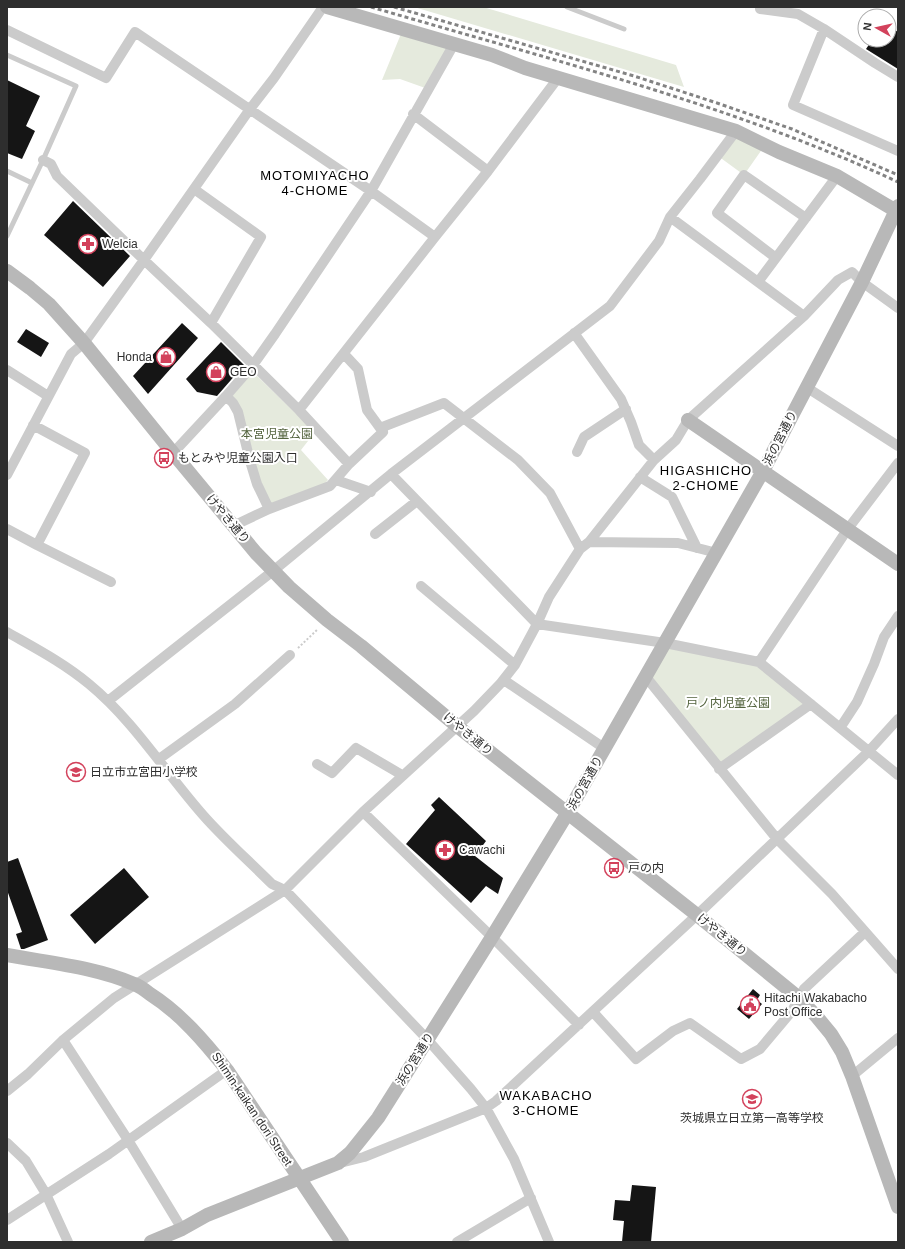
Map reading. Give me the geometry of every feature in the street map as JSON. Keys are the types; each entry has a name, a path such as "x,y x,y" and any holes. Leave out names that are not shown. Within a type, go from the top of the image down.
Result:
{"street":[{"path":"7,475 11,457 33,425 71,354 84,342 144,260 323,7"},
{"path":"327,7 492,55 525,68 736,131 837,176 897,210"},
{"path":"760,9 800,10 824,29 898,77"},
{"path":"824,29 793,106 898,151"},
{"path":"7,30 106,78 134,32 371,191 435,236"},
{"path":"173,453 253,365 371,191 413,114 454,44"},
{"path":"299,410 435,236 488,171 558,78"},
{"path":"413,114 488,171"},
{"path":"108,701 273,571 371,492 391,474 610,306 659,241 670,217 736,131"},
{"path":"43,160 51,164 57,176 211,323 299,410 349,464"},
{"path":"776,258 717,213 744,175 806,218"},
{"path":"758,282 837,176"},
{"path":"194,189 261,237 211,323"},
{"name":"浜の宮通り","path":"158,1241 208,1215 338,1163 350,1153 378,1118 492,937 567,814 717,553 763,470 862,282 897,210"},
{"path":"670,217 804,316"},
{"name":"けやき通り","path":"7,271 49,304 84,342 233,526 273,571 289,586 327,620 361,646 457,726 697,915 798,998 817,1017 831,1034 842,1052 898,1205"},
{"path":"7,1092 63,1040 114,998 285,890 402,775 474,711 504,680 515,665 537,624 549,597 580,549 589,542 654,460 676,440 688,420 804,316 838,280 852,272 862,282 898,308"},
{"path":"574,334 621,400 639,445 654,460"},
{"path":"233,526 269,509 330,486 349,464 383,432 367,410 358,369 344,354"},
{"path":"7,370 48,396"},
{"path":"806,387 898,446"},
{"path":"226,396 233,403 238,412 257,484 269,509"},
{"path":"380,428 444,403 518,460 550,493 580,549"},
{"path":"577,452 584,437 626,410"},
{"path":"688,420 898,564"},
{"path":"33,425 85,453 37,545"},
{"path":"759,662 847,530 898,463"},
{"path":"391,474 537,624 665,643 759,662 898,775"},
{"path":"640,477 672,497 697,548"},
{"path":"336,480 371,492"},
{"path":"375,534 417,501"},
{"path":"7,529 111,582"},
{"path":"589,542 678,543 717,553"},
{"path":"421,586 515,665"},
{"path":"840,728 857,702 884,637 898,616"},
{"path":"7,632 63,664 88,683 108,701 159,759 203,815 272,884 285,890 427,1040 471,1089 486,1108 514,1159 549,1242"},
{"path":"159,759 235,704 290,655"},
{"path":"646,677 777,839 832,894 898,969"},
{"path":"504,680 604,748"},
{"path":"719,769 811,704"},
{"path":"338,1163 364,1157 486,1108 502,1096 777,839 868,752 898,719"},
{"path":"317,764 332,773 356,748 402,775"},
{"path":"364,812 492,937 579,1025"},
{"path":"593,1012 636,1059 673,1031 690,1023 741,1059 760,1049 792,1011 804,989 865,932"},
{"name":"Shimin-kaikan dori Street","path":"7,955 97,972 135,984 162,1002 182,1019 206,1043 227,1070 342,1242"},
{"path":"63,1040 128,1140 182,1229"},
{"path":"852,1076 896,1043"},
{"path":"7,1220 109,1154 227,1070"},
{"path":"7,1143 26,1161 46,1194 68,1242"},
{"path":"457,1242 531,1198"}],"lane":[{"path":"567,7 624,29"},
{"path":"7,55 76,86 7,236"},
{"path":"7,171 32,183"}],"path":[{"path":"290,655 327,620"}],"green space":[{"path":"414,7 483,7 676,65 684,87"},
{"path":"403,29 454,44 428,89 400,79 382,80"},
{"path":"736,131 765,145 744,175 718,156"},
{"name":"本宮児童公園","path":"253,372 315,432 301,450 328,480 321,488 272,506 260,480 244,420 232,396"},
{"name":"戸ノ内児童公園","path":"665,643 759,662 807,701 719,769 651,677"}],"building":[{"path":"897,31 898,69 866,49 897,48"},
{"path":"7,80 40,96 26,126 35,131 22,159 7,153"},
{"name":"Welcia","path":"73,201 130,256 103,287 44,235"},
{"name":"Honda","path":"182,323 198,338 148,394 133,376"},
{"path":"26,329 49,343 41,357 17,342"},
{"name":"GEO","path":"221,342 244,365 217,396 197,392 186,379"},
{"name":"Cawachi","path":"439,797 486,841 475,856 503,878 498,894 486,886 471,903 406,844 435,810 431,805"},
{"path":"18,858 48,940 24,949 21,949 16,934 22,932 7,890 7,862"},
{"path":"124,868 149,897 95,944 70,915"},
{"path":"753,989 760,995 757,1000 762,1004 749,1019 737,1009"},
{"path":"632,1185 656,1187 651,1242 622,1242 624,1221 613,1220 615,1200 630,1201"}],"railway":[{"path":"371,7 571,65 704,106 770,129 834,154 898,182"},
{"path":"394,7 634,76 717,103 792,129 898,175"}],"place":[{"name":"Welcia","path":"88,244"},
{"name":"Honda","path":"166,357"},
{"name":"GEO","path":"216,372"},
{"name":"もとみや児童公園入口","path":"164,458"},
{"name":"日立市立宮田小学校","path":"76,772"},
{"name":"Cawachi","path":"445,850"},
{"name":"戸の内","path":"614,868"},
{"name":"Hitachi Wakabacho Post Office","path":"750,1005"},
{"name":"茨城県立日立第一高等学校","path":"752,1099"}],"district":[{"name":"MOTOMIYACHO 4-CHOME","path":"315,182"},
{"name":"HIGASHICHO 2-CHOME","path":"706,478"},
{"name":"WAKABACHO 3-CHOME","path":"546,1102"}]}
